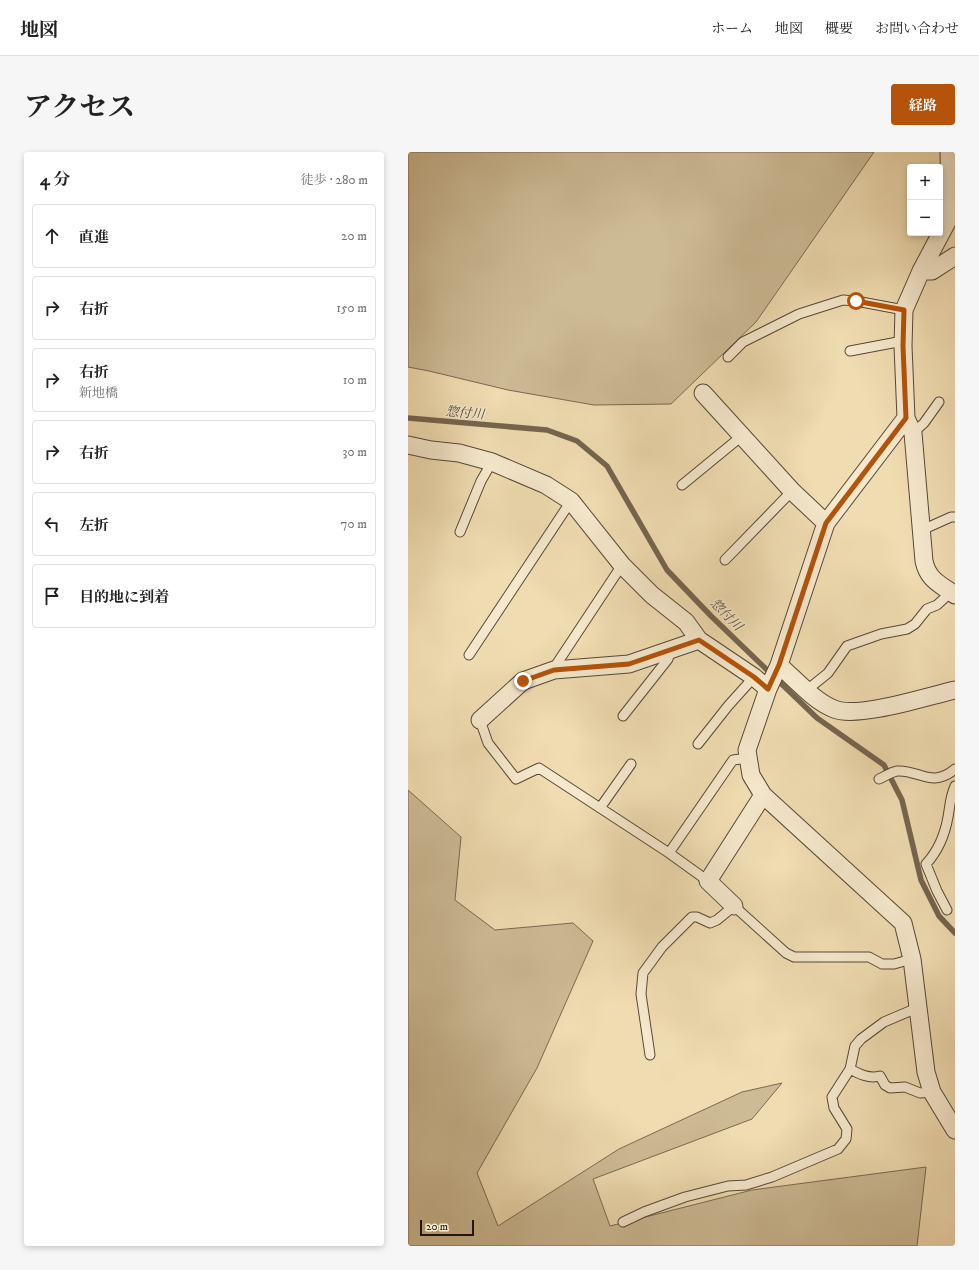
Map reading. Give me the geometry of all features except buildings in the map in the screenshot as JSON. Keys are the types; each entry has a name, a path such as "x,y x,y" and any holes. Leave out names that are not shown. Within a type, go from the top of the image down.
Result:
{"street":[{"path":"949,158 950,203 947,222 921,271 904,310 903,341 910,425 927,573 931,578 953,593"},
{"path":"921,271 932,271 955,256"},
{"path":"703,392 792,491 826,523"},
{"path":"910,425 826,523 778,667 747,750 751,775 763,795 903,923 912,959 926,1072 932,1092 955,1130"},
{"path":"408,445 430,450 459,453 492,462 546,485 571,502 622,564 652,595 686,622 699,640 769,688"},
{"path":"480,720 523,681 551,672 629,664 699,640"},
{"path":"778,667 829,707 837,710 872,710 955,690"},
{"path":"734,906 708,881 763,795"}],"lane":[{"path":"728,357 743,342 798,314 843,300 904,310"},
{"path":"850,351 903,341"},
{"path":"910,425 924,423 939,402"},
{"path":"682,485 743,435"},
{"path":"460,532 480,481 492,462"},
{"path":"726,560 792,491"},
{"path":"469,655 571,502"},
{"path":"922,530 951,517 955,517"},
{"path":"551,672 622,564"},
{"path":"807,690 828,672 847,646 881,634 907,629 915,624 927,609 937,605 953,593"},
{"path":"623,716 668,659 671,649"},
{"path":"698,744 728,706 754,677"},
{"path":"480,720 488,743 516,779 539,768 669,853 708,881"},
{"path":"669,853 732,760 748,758"},
{"path":"600,808 631,764"},
{"path":"879,779 896,771 934,778 946,776 955,769"},
{"path":"948,910 937,891 926,864 933,857 944,835 950,799 955,786"},
{"path":"650,1055 641,994 643,973 662,947 692,917 697,917 710,923 717,920 734,906 786,953 794,957 869,957 882,964 894,964 912,959"},
{"path":"623,1222 644,1212 685,1197 728,1186 746,1185 772,1177 838,1149 846,1139 847,1129 834,1108 832,1097 850,1068 855,1046 861,1039 884,1022 918,1008"},
{"path":"850,1068 861,1074 874,1077 880,1076 885,1085 890,1088 905,1087 920,1093 932,1092"}],"shaded area":[{"path":"408,152 874,152 756,322 671,404 594,405 508,390 408,367"},
{"path":"408,790 461,837 455,900 495,930 573,923 593,941 537,1068 477,1173 498,1226 619,1149 742,1092 782,1083 752,1119 593,1179 610,1226 752,1190 926,1167 917,1246 408,1246"}],"waterway":[{"name":"惣付川","path":"408,418 547,430 577,441 607,466 667,570 711,616 817,718 884,765 902,800 921,880 939,916 955,933"}],"route":[{"path":"523,681 554,670 629,664 699,640 754,677 768,689 779,665 826,523 906,418 903,346 904,310 856,301"}]}
